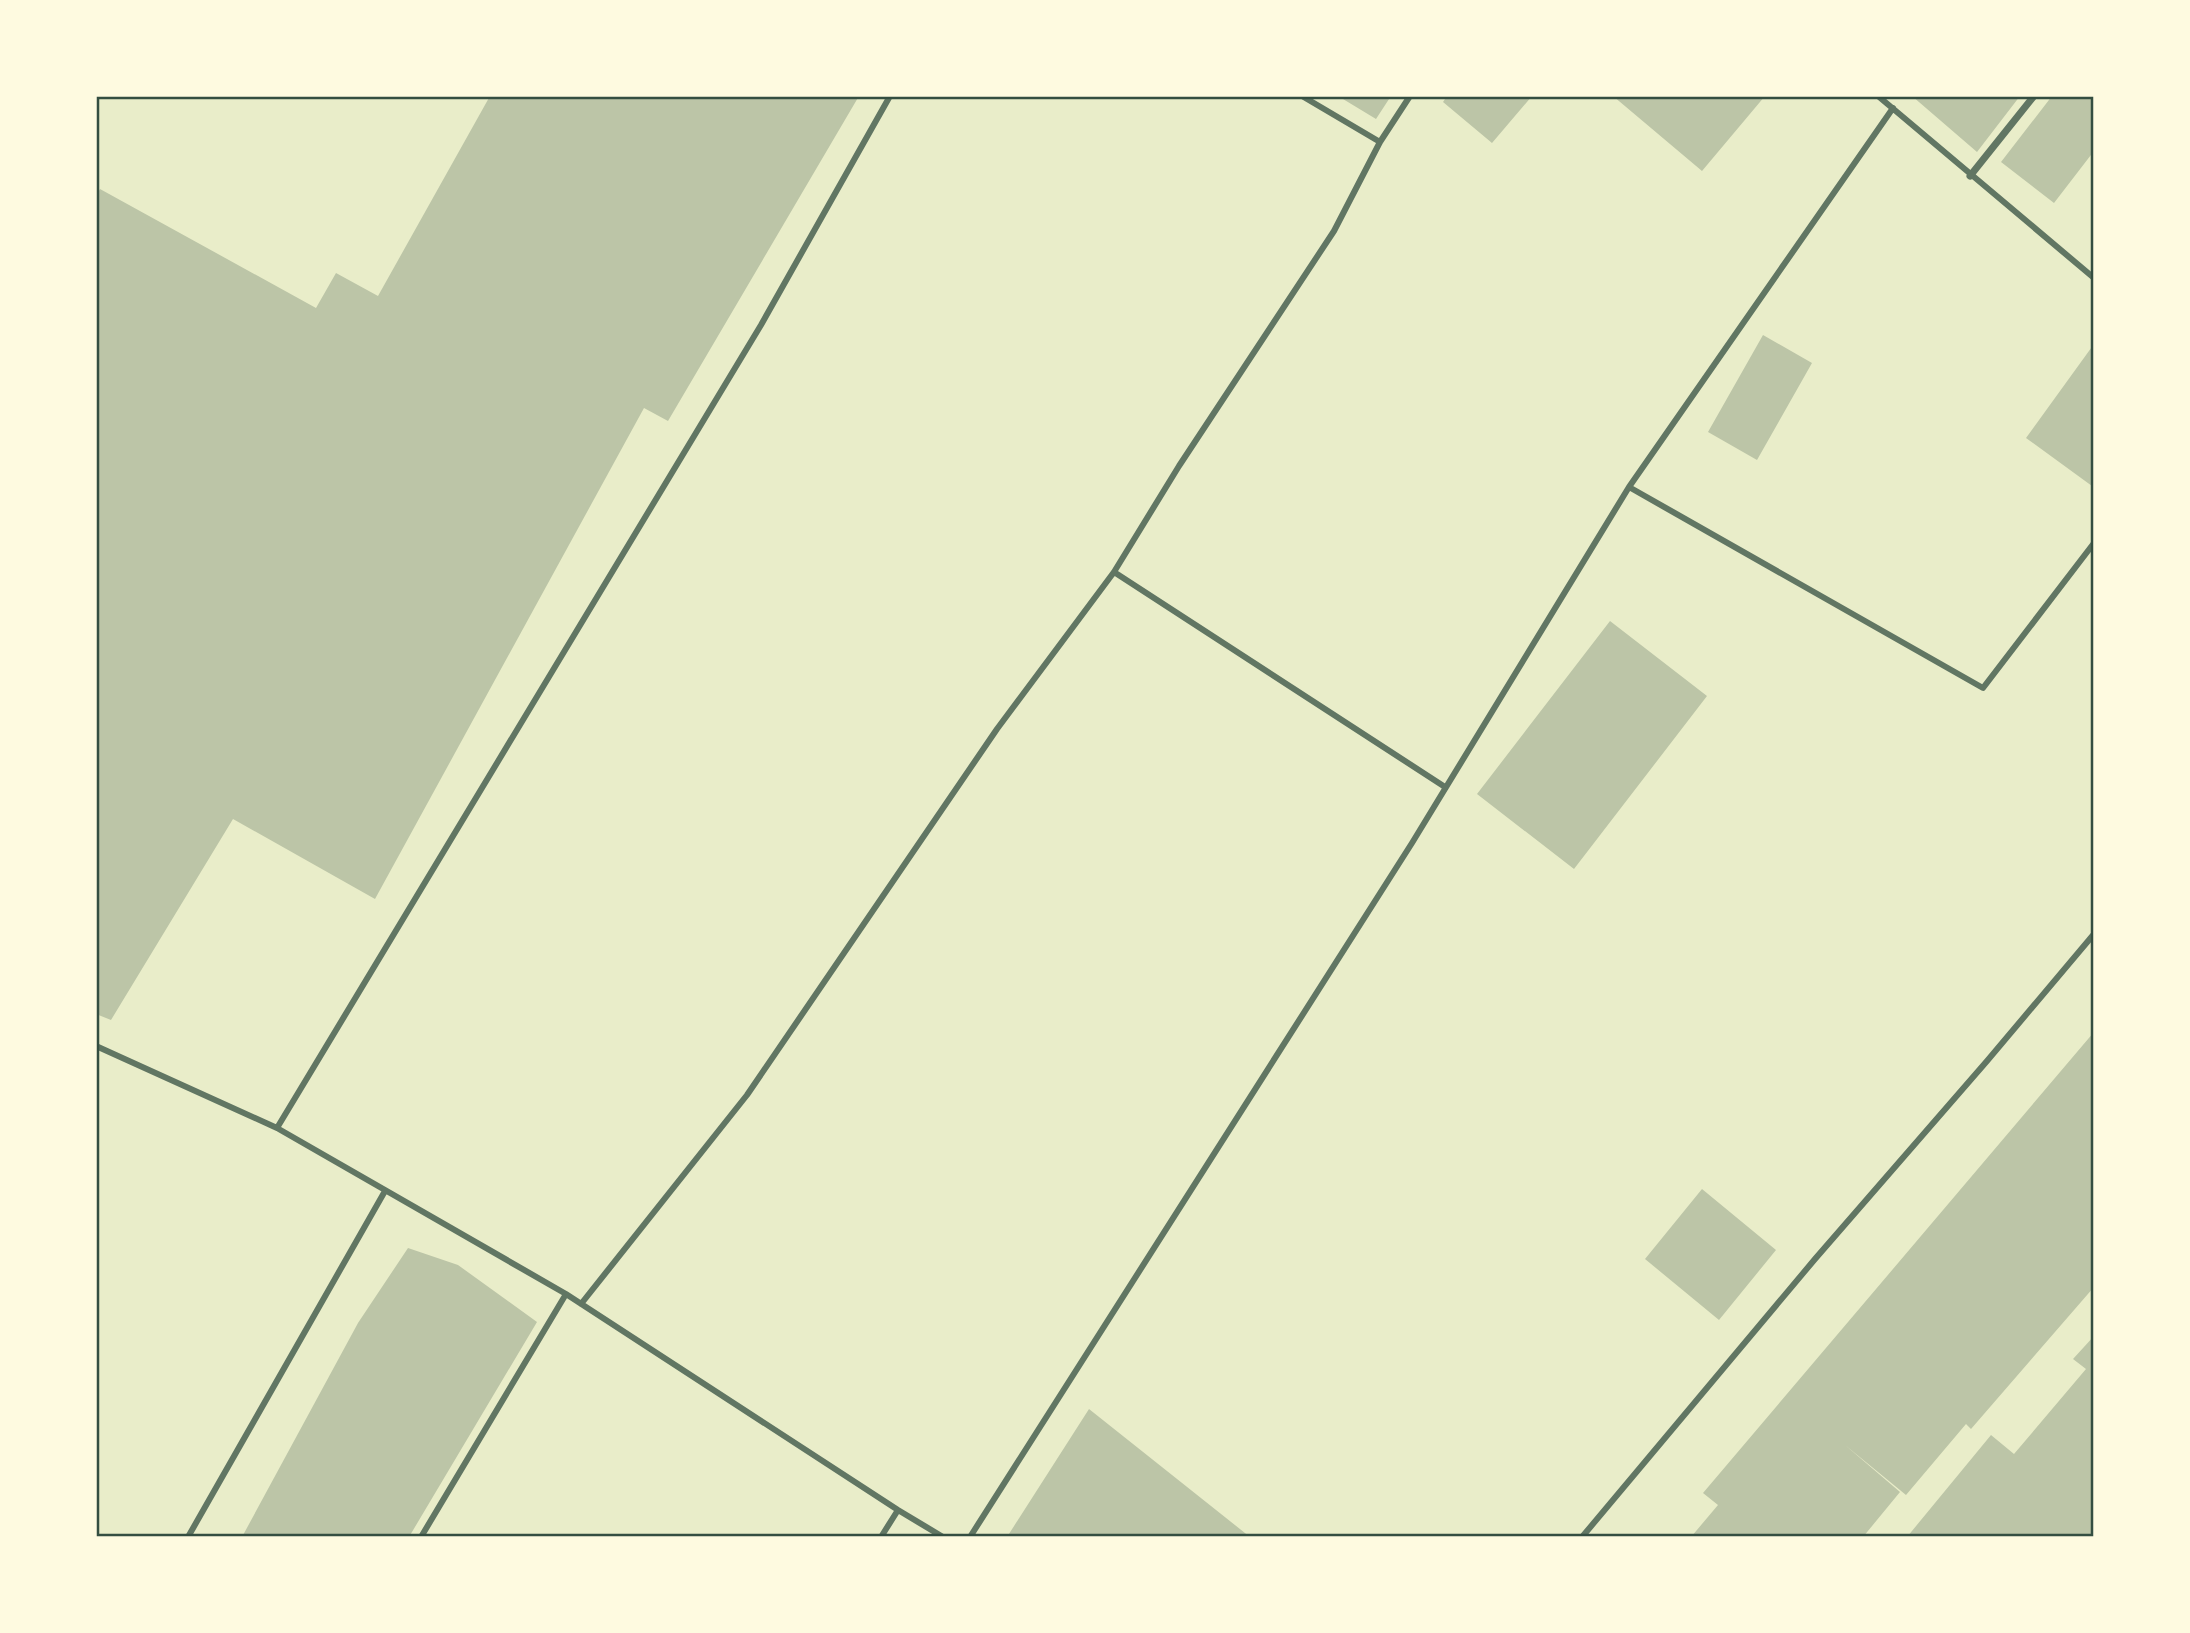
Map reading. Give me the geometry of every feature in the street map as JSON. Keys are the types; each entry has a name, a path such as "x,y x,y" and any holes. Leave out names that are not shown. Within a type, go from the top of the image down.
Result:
{"street":[{"path":"277,1128 761,325 890,96"},
{"path":"1302,96 1380,142"},
{"path":"581,1304 747,1095 997,729 1114,572 1179,466 1334,230 1380,142 1410,96"},
{"path":"1878,96 2094,278"},
{"path":"1970,176 2034,96"},
{"path":"970,1537 1412,843 1629,487 1893,108"},
{"path":"1629,487 1983,688 2094,543"},
{"path":"1114,572 1444,787"},
{"path":"1582,1537 1815,1259 2094,934"},
{"path":"96,1046 277,1128 566,1294 943,1537"},
{"path":"188,1537 385,1191"},
{"path":"421,1537 566,1294"},
{"path":"881,1537 898,1510"}],"building":[{"path":"490,96 859,96 668,421 644,408 375,899 233,819 111,1020 96,1014 96,196 100,189 316,308 336,273 378,296"},
{"path":"1338,96 1391,96 1376,119"},
{"path":"1447,96 1532,96 1492,143 1443,102"},
{"path":"1613,96 1765,96 1702,171"},
{"path":"1912,96 2020,96 1977,152"},
{"path":"2052,96 2094,96 2094,151 2054,203 2001,162"},
{"path":"1763,335 1812,363 1757,460 1708,432"},
{"path":"2094,344 2094,483 2092,486 2026,438"},
{"path":"1610,621 1707,696 1574,869 1477,794"},
{"path":"2094,1032 2094,1287 1971,1429 1966,1424 1906,1495 1845,1445 1900,1492 1863,1537 1691,1537 1718,1505 1703,1493"},
{"path":"1702,1189 1776,1250 1719,1320 1645,1259"},
{"path":"408,1248 458,1265 537,1322 409,1537 242,1537 358,1323"},
{"path":"2094,1336 2094,1537 1907,1537 1991,1435 2014,1454 2086,1369 2073,1359"},
{"path":"1089,1409 1250,1537 1007,1537"}]}
